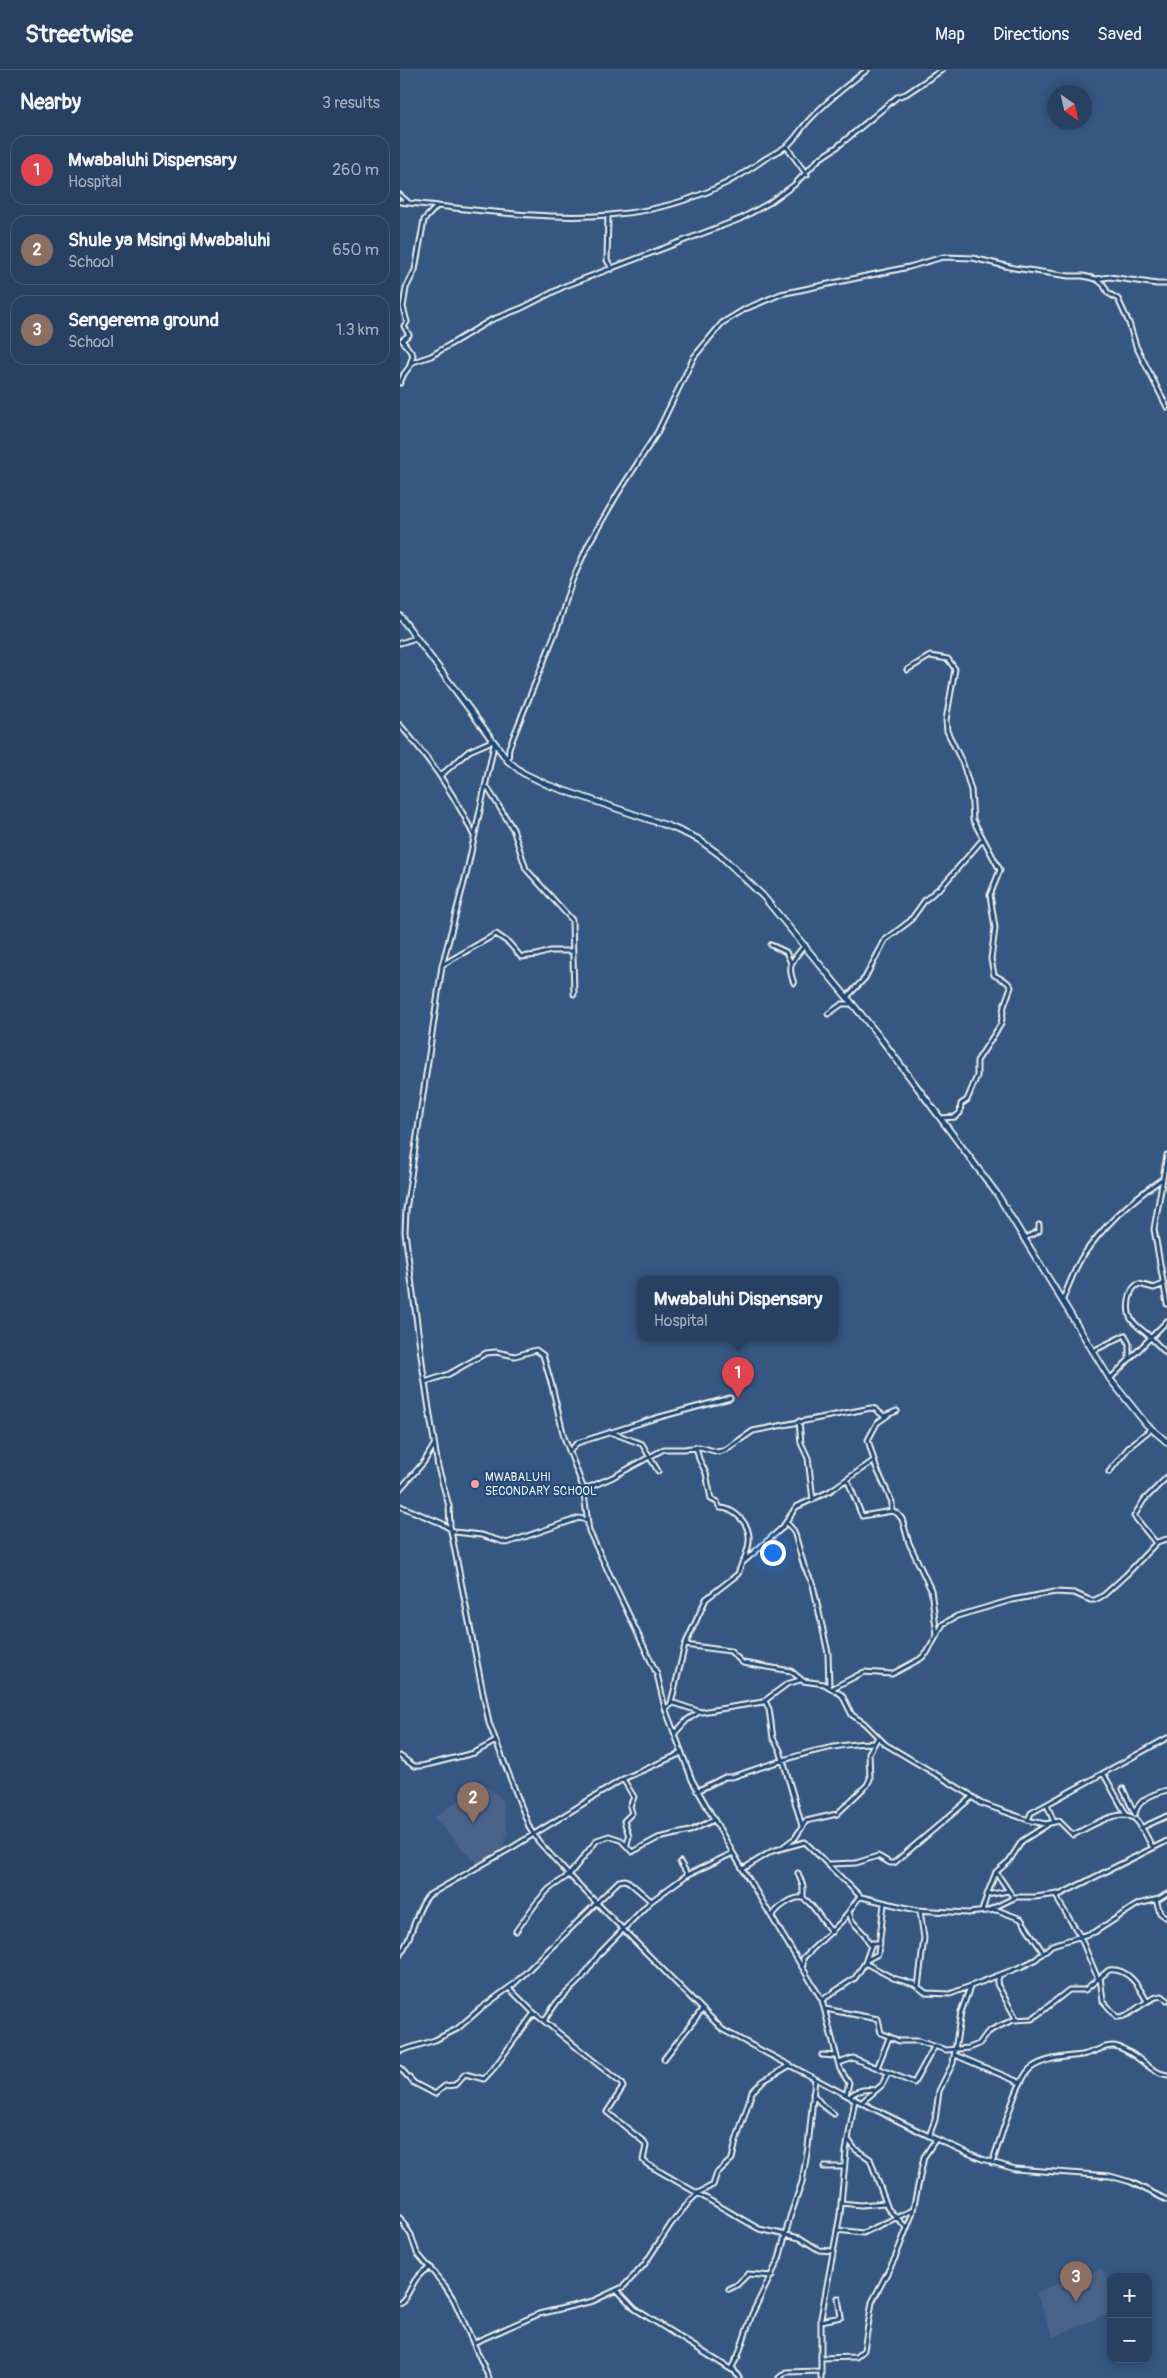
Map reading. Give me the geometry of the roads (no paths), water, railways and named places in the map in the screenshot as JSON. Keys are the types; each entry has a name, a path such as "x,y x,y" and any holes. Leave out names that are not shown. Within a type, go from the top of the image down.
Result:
{"street":[{"path":"400,202 542,215 608,216 640,212 695,199 733,180 786,146 809,119 867,70"},
{"path":"409,366 416,360 431,356 491,320 522,308 565,286 746,217 780,196 807,175 819,159 837,147 897,97 909,92 942,70"},
{"path":"786,146 807,175"},
{"path":"400,195 409,203"},
{"path":"400,383 413,355 402,340 409,335 404,326 407,322 403,310 404,293 415,270 424,220 437,206"},
{"path":"608,216 607,260 612,269"},
{"path":"508,762 509,748 546,657 572,581 588,545 616,495 657,433 694,357 722,323 745,309 781,294 953,256 973,258 1018,268 1096,279 1110,277 1167,284"},
{"path":"1096,279 1103,284 1108,293 1118,299 1129,323 1136,346 1167,407"},
{"path":"400,616 508,762 523,773 548,785 671,826 698,839 720,855 763,896 848,996 997,1194 1063,1299 1110,1379 1151,1429 1167,1442"},
{"path":"400,643 418,638"},
{"path":"907,670 930,656 946,658 954,667 946,720 947,732 963,764 972,793 973,820 1000,870 990,895 995,928 990,958 994,975 1008,982 1011,987 1004,1006 1001,1024 977,1061 976,1076 967,1100 961,1104 960,1113 955,1117 940,1118"},
{"path":"400,725 411,736 440,776 474,836"},
{"path":"440,776 469,751 493,743"},
{"path":"493,743 487,787 442,966 410,1175 405,1232 434,1445 439,1474 449,1506 450,1529 483,1697 496,1741 533,1835 569,1875 723,2030 936,2140 992,2163 1015,2169 1110,2176 1131,2182 1167,2200"},
{"path":"487,787 513,829 526,869 572,920 574,994"},
{"path":"848,996 865,978 885,940 910,921 925,900 943,885 983,839"},
{"path":"442,966 497,934 511,945 520,957 550,951 574,951"},
{"path":"771,944 786,952 791,964"},
{"path":"794,983 790,972 791,964 805,945"},
{"path":"828,1014 842,1004 854,1004"},
{"path":"1167,1155 1154,1229 1167,1304"},
{"path":"1063,1299 1077,1266 1095,1240 1133,1200 1162,1179"},
{"path":"1025,1238 1039,1231 1039,1225"},
{"path":"1164,1284 1154,1288 1139,1284 1131,1292 1128,1310 1130,1320 1167,1354"},
{"path":"1110,1379 1152,1339 1167,1321"},
{"path":"1092,1351 1126,1335 1129,1359"},
{"path":"425,1382 449,1374 486,1353 496,1352 515,1356 532,1350 539,1351 543,1356 569,1453 583,1490 587,1521 595,1545 616,1585 657,1674 665,1708 697,1791 822,2000 836,2056 849,2083 848,2096"},
{"path":"569,1453 576,1442 730,1398"},
{"path":"583,1490 613,1477 649,1455 666,1448 684,1449 696,1447 714,1452 722,1451 750,1432 799,1421 873,1408 882,1415 887,1415"},
{"path":"892,1511 892,1502 874,1462 868,1438 876,1423 897,1411"},
{"path":"799,1421 801,1441 808,1458 813,1500"},
{"path":"1109,1472 1130,1447 1151,1429"},
{"path":"609,1432 639,1442 658,1471"},
{"path":"400,1489 424,1462 434,1445"},
{"path":"665,1708 671,1703 686,1645 705,1600 737,1575 744,1562 749,1542 748,1531 735,1512 720,1508 717,1502 711,1498 706,1473 699,1459 696,1447"},
{"path":"744,1562 786,1523 796,1507 813,1500 874,1462"},
{"path":"1156,1543 1134,1516 1144,1500 1167,1476"},
{"path":"847,1479 862,1516 892,1511 897,1513 902,1519 909,1543 931,1590 937,1635"},
{"path":"400,1506 429,1517 459,1533 481,1535 506,1543 579,1518 587,1521"},
{"path":"786,1523 794,1531 804,1566 813,1585 828,1653 831,1687"},
{"path":"831,1687 864,1672 885,1675 895,1673 924,1656 944,1624 957,1616 1012,1600 1065,1592 1095,1600 1104,1595 1127,1574 1156,1543 1167,1540"},
{"path":"686,1645 730,1651 743,1663 792,1671 800,1680"},
{"path":"675,1734 687,1720 700,1712 765,1701 787,1684 800,1680 820,1682 842,1695 852,1715 864,1722 885,1744 981,1804 1028,1820 1052,1823 1061,1822 1073,1835 1101,1822 1126,1815"},
{"path":"765,1701 769,1709 773,1738 780,1750 802,1826"},
{"path":"671,1703 677,1703 700,1712"},
{"path":"783,1847 795,1838 809,1819 833,1815 841,1811 867,1785 870,1779 869,1755 878,1737"},
{"path":"1028,1820 1030,1814 1167,1738"},
{"path":"400,1756 414,1766 422,1766 474,1753 496,1741"},
{"path":"697,1791 725,1777 732,1777 782,1760 845,1746 874,1743"},
{"path":"400,1955 408,1944 422,1904 429,1895 623,1780 666,1759 682,1754"},
{"path":"1103,1773 1126,1815 1137,1820"},
{"path":"623,1780 634,1797 630,1806 632,1813 624,1821 630,1838 627,1844"},
{"path":"1123,1789 1137,1820 1153,1848"},
{"path":"1135,1814 1137,1806 1143,1800 1167,1790"},
{"path":"829,1864 856,1863 878,1856 890,1863 894,1862 972,1797"},
{"path":"1047,1805 1052,1823"},
{"path":"1142,1828 1167,1816"},
{"path":"516,1931 549,1889 569,1875 597,1840 611,1836 627,1844 632,1852 658,1838 690,1831 714,1820"},
{"path":"982,1911 996,1872 1009,1861 1022,1841 1052,1823"},
{"path":"743,1869 772,1850 807,1843 860,1896 884,1904 920,1910 968,1913 991,1909 1006,1900 1016,1897 1058,1894 1167,1842"},
{"path":"544,2021 557,2002 582,1978 600,1953 651,1901 688,1875 733,1853"},
{"path":"680,1862 688,1875"},
{"path":"996,1872 1008,1891 1016,1897"},
{"path":"798,1873 803,1886 803,1898 817,1911 820,1920 832,1932"},
{"path":"400,2051 453,2032 480,2008 509,1988 536,1960 572,1929 596,1902 619,1881 624,1880 651,1901"},
{"path":"987,1895 1008,1891"},
{"path":"1058,1894 1058,1902 1081,1937 1099,1978 1102,2001 1117,2018 1124,2017 1147,2001 1159,1996 1167,2000"},
{"path":"865,1963 893,1978 914,1984 926,1993 941,1995 956,1993 1035,1960 1057,1942 1095,1932 1138,1904 1156,1900 1167,1894"},
{"path":"797,1958 803,1958 832,1932 860,1896"},
{"path":"772,1918 775,1911 794,1899 803,1898"},
{"path":"1156,1900 1160,1913 1167,1918"},
{"path":"865,1963 878,1954 884,1904"},
{"path":"991,1909 1021,1919 1043,1952"},
{"path":"767,1910 775,1911"},
{"path":"918,1987 924,1940 920,1910"},
{"path":"822,2000 855,1978 865,1963 870,1945 865,1935 852,1921 849,1912"},
{"path":"870,1945 874,1942 880,1943"},
{"path":"803,1958 803,1967"},
{"path":"825,2008 878,2019 880,2031 889,2038 899,2041 918,2041 934,2047 953,2050 976,2046 989,2031 1003,2023 1032,2019 1069,1990 1085,1990 1109,1970 1119,1971 1132,1978 1147,2001"},
{"path":"999,1976 997,1984 1016,2020"},
{"path":"970,1987 961,2012 953,2050 955,2055 1021,2083"},
{"path":"509,1988 534,2013 621,2083 623,2088 607,2112 644,2142 646,2146 643,2160 759,2229 804,2239 819,2250 833,2252"},
{"path":"664,2059 702,2010"},
{"path":"400,2068 414,2083 435,2094 445,2086 455,2085 465,2074 484,2079 534,2013"},
{"path":"877,2068 889,2038"},
{"path":"992,2163 1021,2083 1029,2070 1036,2065 1060,2057 1085,2054 1114,2046 1130,2051 1146,2065 1167,2075"},
{"path":"839,2063 853,2058 914,2082 934,2047"},
{"path":"822,2055 836,2056"},
{"path":"929,2136 935,2120 939,2091 955,2055"},
{"path":"473,2343 539,2314 594,2301 628,2283 638,2273 671,2224 698,2193 713,2185 717,2172 732,2159 752,2092 763,2081 790,2066"},
{"path":"862,2102 882,2086 888,2073"},
{"path":"732,2370 751,2319 779,2259 802,2182 809,2139 815,2079"},
{"path":"848,2096 866,2089 877,2090"},
{"path":"813,2094 823,2106 834,2114"},
{"path":"821,2378 821,2322 842,2203 844,2167 855,2099"},
{"path":"848,2138 855,2149 870,2159 885,2203 895,2218 907,2228"},
{"path":"821,2358 856,2357 864,2350 872,2302 895,2258 907,2228 913,2210 924,2157 936,2140"},
{"path":"824,2167 844,2167"},
{"path":"842,2203 861,2205 885,2203"},
{"path":"837,2230 863,2233 913,2210"},
{"path":"400,2218 411,2235 417,2253 430,2267 454,2300 489,2378"},
{"path":"400,2303 406,2297 415,2278 430,2267"},
{"path":"729,2288 737,2285 748,2274 772,2276"},
{"path":"617,2290 636,2309 732,2370 739,2378"},
{"path":"821,2322 840,2317 838,2298"},
{"path":"780,2378 786,2372 821,2371"}],"place":[{"name":"Mwabaluhi Dispensary","path":"738,1398"},
{"name":"MWABALUHI SECONDARY SCHOOL","path":"475,1484"},
{"name":"Shule ya Msingi Mwabaluhi","path":"473,1823"},
{"name":"Sengerema ground","path":"1076,2302"}]}
